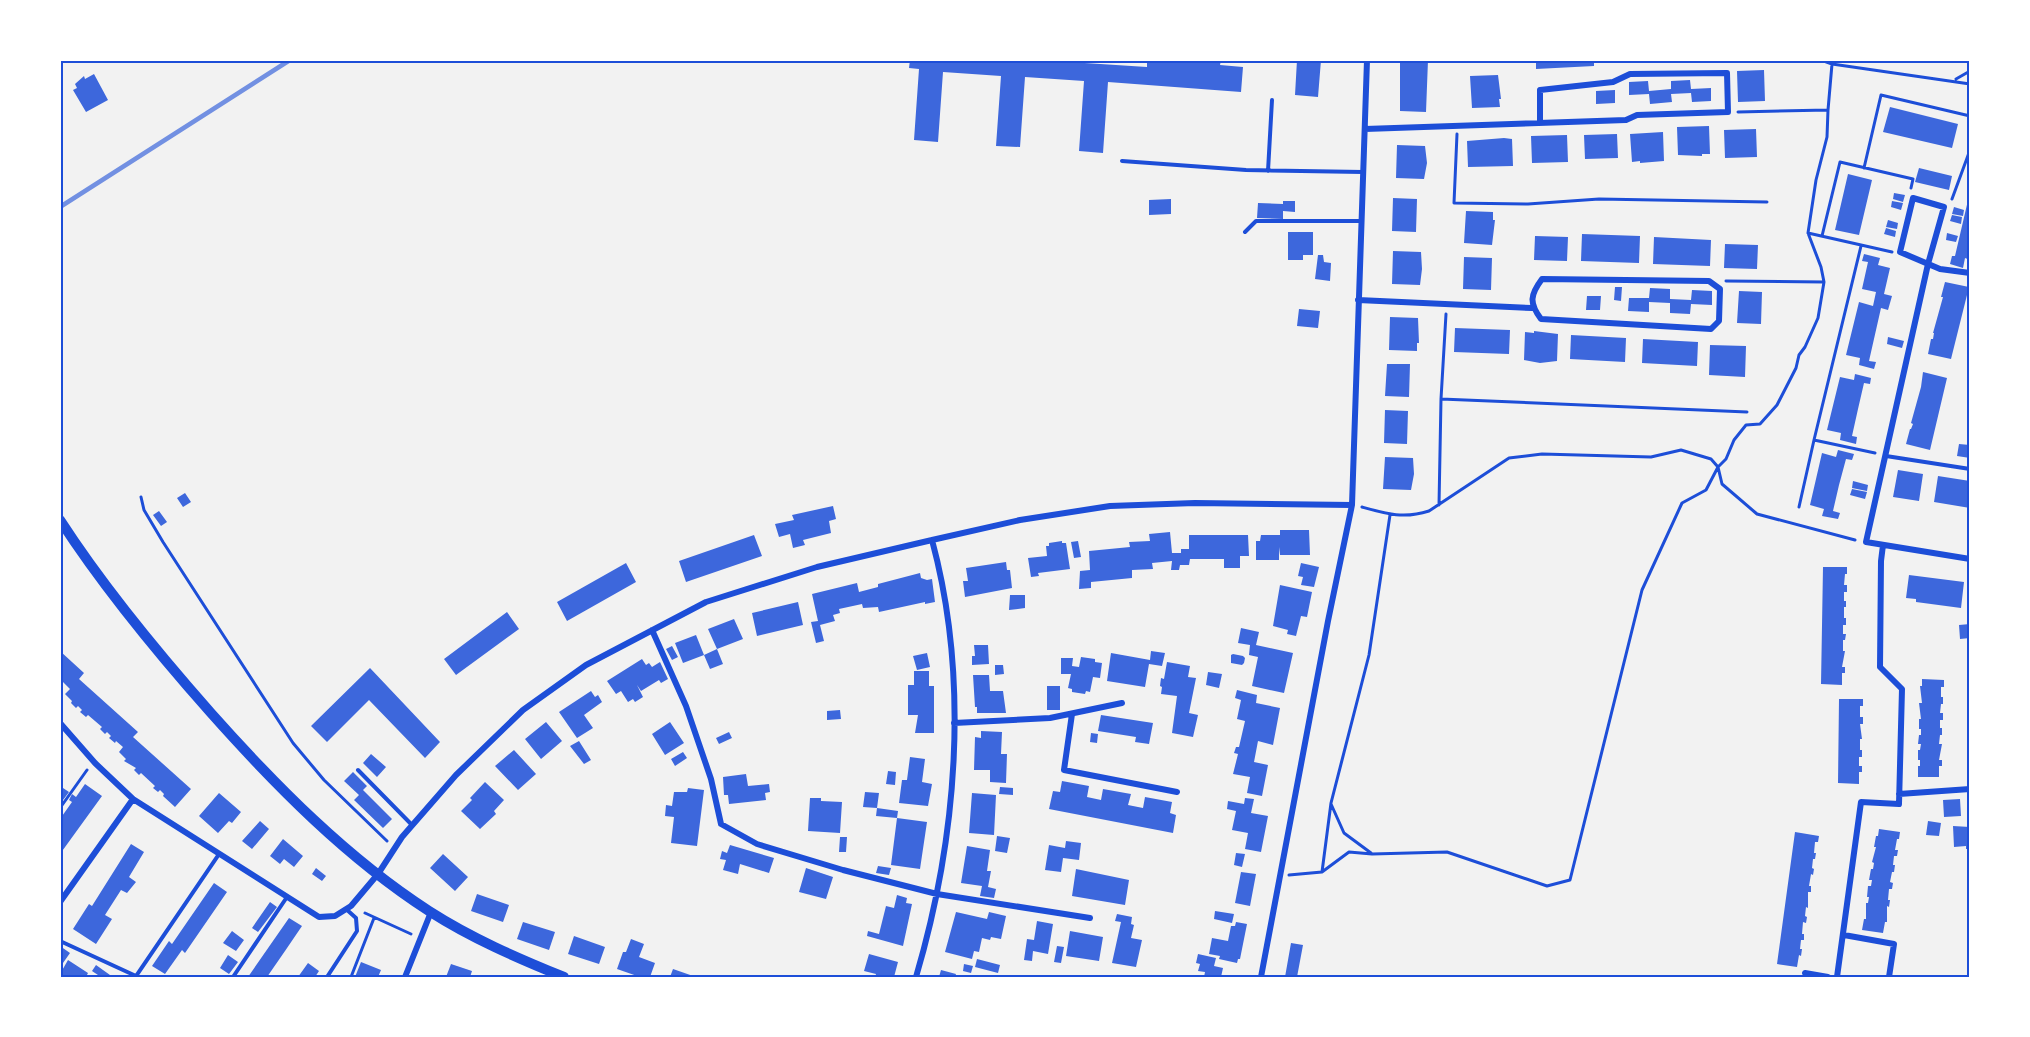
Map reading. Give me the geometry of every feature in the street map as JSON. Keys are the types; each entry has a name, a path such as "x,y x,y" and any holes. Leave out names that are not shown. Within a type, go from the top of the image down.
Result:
{"street":[{"path":"1261,977 1352,505 1367,60"},
{"path":"1365,129 1457,126 1626,120 1637,115 1728,112 1727,72 1630,74 1613,82 1540,90 1540,123"},
{"path":"1970,273 1940,269 1928,264 1900,252 1913,198 1944,207 1928,264 1866,542 1970,559"},
{"path":"1542,279 1709,281 1720,289 1719,321 1711,329 1541,319 1532,308 1533,291 1542,279"},
{"path":"1358,300 1532,308"},
{"path":"60,723 93,761 133,799 319,917 335,916 349,908 378,874 412,826 456,775 523,710 586,665 706,602 817,567 1020,520 1110,506 1195,503 1352,505"},
{"path":"60,520 122,606 174,671 301,808 399,891 431,912 503,952 564,977"},
{"path":"916,977 938,894 953,770 952,670 946,609 932,540"},
{"path":"1837,977 1861,802 1899,804 1902,688 1880,667 1883,545"},
{"path":"652,630 686,706 711,779 721,824 757,844 843,870 938,894 1090,918"},
{"path":"954,723 1050,717 1122,703"},
{"path":"1072,714 1064,770 1178,792"},
{"path":"1899,794 1970,789"},
{"path":"60,902 133,799"},
{"path":"405,977 431,912"},
{"path":"1844,935 1894,944 1889,977"},
{"path":"1804,973 1828,977"}],"lane":[{"path":"1268,171 1272,100"},
{"path":"1122,161 1268,171 1363,172"},
{"path":"1245,232 1256,221 1361,221"},
{"path":"1885,456 1970,469"},
{"path":"358,770 412,826"},
{"path":"60,941 136,976 219,854"},
{"path":"232,977 287,897"},
{"path":"327,977 357,931 356,918 349,908"}],"path":[{"path":"1821,60 1832,64 1955,80 1970,84"},
{"path":"1279,876 1322,872 1349,852 1372,854 1447,852 1547,886 1570,880 1642,590 1682,503 1706,490 1718,467 1726,459 1734,440 1746,425 1760,424 1777,405 1818,318 1824,282 1821,267 1808,233 1816,180 1827,137 1832,64"},
{"path":"1955,80 1970,71"},
{"path":"1864,168 1881,95 1970,116"},
{"path":"1728,112 1828,110"},
{"path":"1457,126 1454,203 1528,204 1599,199 1767,202"},
{"path":"1944,207 1951,201 1970,150"},
{"path":"1822,236 1840,162 1913,179 1910,192 1913,198"},
{"path":"1963,170 1970,171"},
{"path":"1808,233 1890,252 1900,252"},
{"path":"1799,507 1861,246"},
{"path":"1709,281 1824,282"},
{"path":"1439,505 1441,399 1447,304"},
{"path":"1441,399 1747,412"},
{"path":"1814,440 1885,456"},
{"path":"1352,505 1390,515 1414,516 1429,512 1509,458 1542,454 1651,457 1681,450 1711,459 1718,467 1722,484 1757,514 1866,542"},
{"path":"141,497 144,510 174,560 293,743 324,780 394,849"},
{"path":"1322,872 1331,803 1369,655 1390,515"},
{"path":"60,808 82,778"},
{"path":"1331,803 1344,833 1372,854"},
{"path":"349,908 421,938"},
{"path":"351,977 374,918"}],"building":[{"path":"910,60 1038,60 1147,67 1147,60 1221,60 1220,65 1243,67 1241,92 1108,82 1103,153 1079,151 1084,81 1025,77 1020,147 996,146 1001,76 943,72 938,142 914,140 919,69 909,68"},
{"path":"1297,60 1321,60 1318,97 1295,95"},
{"path":"1428,60 1426,112 1400,111 1400,61"},
{"path":"1536,60 1594,60 1594,66 1536,69"},
{"path":"1764,70 1765,101 1738,102 1737,71"},
{"path":"94,74 108,100 86,112 73,90 77,88 75,84 84,76 85,79"},
{"path":"1498,75 1500,107 1472,108 1470,76"},
{"path":"1690,80 1691,89 1711,88 1711,101 1692,102 1691,93 1671,94 1672,102 1650,104 1649,94 1629,95 1629,82 1648,81 1649,91 1671,89 1671,81"},
{"path":"1615,90 1615,103 1596,104 1596,91"},
{"path":"1890,107 1958,124 1952,148 1883,132"},
{"path":"1709,126 1710,154 1678,155 1677,127"},
{"path":"1756,129 1757,157 1725,158 1724,130"},
{"path":"1663,132 1664,161 1632,162 1630,134"},
{"path":"1617,134 1618,158 1585,159 1584,135"},
{"path":"1567,135 1568,162 1532,163 1531,136"},
{"path":"1512,139 1513,166 1468,167 1467,141"},
{"path":"1397,145 1425,146 1427,163 1424,179 1396,178"},
{"path":"1919,168 1952,176 1949,190 1915,182"},
{"path":"1848,174 1872,180 1859,235 1835,230"},
{"path":"1894,193 1905,195 1903,202 1893,199"},
{"path":"1969,196 1970,260 1965,258 1963,268 1950,264 1952,256 1955,256"},
{"path":"1393,198 1417,199 1416,232 1392,231"},
{"path":"1171,199 1171,214 1149,215 1149,200"},
{"path":"1283,201 1295,201 1295,212 1283,211 1283,219 1257,218 1258,203 1283,204"},
{"path":"1892,201 1903,203 1901,210 1891,207"},
{"path":"1954,207 1964,210 1963,216 1952,214"},
{"path":"1466,211 1493,212 1493,220 1495,220 1492,245 1464,243"},
{"path":"1952,215 1962,217 1961,224 1950,221"},
{"path":"1888,220 1898,223 1897,229 1886,227"},
{"path":"1886,228 1896,231 1895,237 1884,234"},
{"path":"1288,232 1313,232 1313,255 1303,255 1303,260 1288,260"},
{"path":"1947,233 1958,236 1956,242 1946,240"},
{"path":"1582,234 1640,236 1639,263 1581,261"},
{"path":"1535,236 1568,237 1567,261 1534,260"},
{"path":"1654,237 1711,240 1710,266 1653,264"},
{"path":"1725,244 1758,245 1757,269 1724,268"},
{"path":"1393,251 1421,252 1420,285 1392,284"},
{"path":"1864,254 1880,258 1878,265 1890,268 1884,294 1892,296 1888,310 1881,308 1869,361 1876,362 1874,369 1859,365 1860,358 1846,355 1859,302 1873,306 1876,292 1862,289 1868,262 1862,261"},
{"path":"1318,255 1323,255 1324,262 1331,263 1330,281 1315,279"},
{"path":"1464,257 1492,258 1491,290 1463,289"},
{"path":"1945,282 1969,287 1951,359 1928,354"},
{"path":"1615,287 1622,287 1621,301 1614,300"},
{"path":"1650,288 1670,289 1670,299 1691,300 1692,290 1712,291 1712,305 1691,304 1690,314 1670,313 1670,303 1649,302 1649,312 1628,311 1629,298 1649,298"},
{"path":"1739,291 1762,292 1761,324 1737,323"},
{"path":"1587,296 1601,296 1600,310 1586,310"},
{"path":"1299,309 1320,311 1318,328 1297,326"},
{"path":"1390,317 1418,318 1417,351 1389,350"},
{"path":"1455,328 1510,330 1509,354 1454,352"},
{"path":"1534,331 1558,334 1557,361 1540,363 1524,360 1525,332 1534,333"},
{"path":"1571,335 1626,338 1625,362 1570,359"},
{"path":"1888,337 1904,341 1902,348 1887,344"},
{"path":"1643,339 1698,342 1697,366 1642,363"},
{"path":"1710,345 1746,346 1745,377 1709,375"},
{"path":"1387,364 1410,364 1409,397 1385,396"},
{"path":"1923,372 1947,378 1930,450 1906,444 1913,424 1911,423"},
{"path":"1855,374 1871,378 1870,384 1864,383 1858,409 1852,436 1857,437 1856,444 1840,440 1841,433 1827,430 1840,377 1854,380"},
{"path":"1385,410 1408,411 1407,444 1384,443"},
{"path":"1959,444 1970,445 1970,458 1957,456"},
{"path":"1838,450 1854,454 1852,460 1846,459 1839,485 1833,511 1840,513 1838,519 1822,516 1824,509 1810,505 1822,453 1836,457"},
{"path":"1385,457 1413,458 1414,474 1411,490 1383,489"},
{"path":"1898,470 1923,474 1919,501 1893,497"},
{"path":"1938,476 1970,481 1970,508 1934,502"},
{"path":"1853,481 1868,485 1867,491 1852,488"},
{"path":"1852,489 1867,492 1865,499 1850,495"},
{"path":"185,493 191,502 183,507 177,498"},
{"path":"833,506 836,519 829,521 831,533 803,540 805,545 793,548 790,534 779,537 775,524 794,520 792,515"},
{"path":"159,511 167,522 161,526 153,515"},
{"path":"1280,530 1309,530 1310,555 1280,555 1279,547 1279,560 1256,560 1256,541 1260,541 1261,535 1280,535"},
{"path":"1170,532 1172,553 1181,553 1181,549 1189,549 1189,535 1248,535 1249,556 1240,556 1240,568 1224,568 1224,559 1190,559 1189,565 1180,565 1179,570 1171,570 1172,561 1152,563 1153,569 1132,570 1132,578 1091,582 1091,588 1079,589 1080,571 1090,570 1089,551 1130,547 1129,542 1150,541 1149,534"},
{"path":"754,535 762,556 686,582 679,561"},
{"path":"1062,541 1066,543 1070,569 1038,573 1039,576 1031,577 1028,558 1047,556 1046,546 1049,546 1049,543"},
{"path":"1078,541 1081,557 1074,558 1071,542"},
{"path":"1006,562 1007,570 1010,570 1012,588 965,597 963,581 968,581 966,568"},
{"path":"626,563 636,582 567,621 557,602"},
{"path":"1301,563 1319,567 1314,587 1301,585 1303,577 1298,576"},
{"path":"1823,567 1847,567 1844,585 1847,585 1847,592 1844,592 1846,625 1843,625 1843,634 1846,634 1843,640 1843,651 1845,651 1842,667 1845,667 1845,673 1842,673 1842,685 1821,684"},
{"path":"920,573 921,578 932,579 935,602 879,612 878,607 863,608 862,604 839,609 840,613 833,615 835,621 820,625 824,641 816,643 811,622 818,621 812,594 857,583 859,592 878,587 878,584"},
{"path":"1909,575 1964,582 1961,608 1916,602 1916,599 1906,598"},
{"path":"1280,585 1312,592 1307,617 1301,616 1296,636 1287,634 1288,630 1273,626"},
{"path":"1010,595 1025,595 1025,608 1009,610"},
{"path":"798,602 803,625 757,636 752,613"},
{"path":"507,612 519,629 456,675 444,659"},
{"path":"734,619 743,639 717,649 708,629"},
{"path":"1970,624 1970,638 1960,639 1959,625"},
{"path":"1241,628 1259,632 1256,645 1293,653 1284,693 1252,686 1258,657 1249,655 1250,645 1238,643"},
{"path":"696,635 704,655 683,663 675,643"},
{"path":"974,645 988,645 989,664 972,665 972,656 975,656"},
{"path":"672,646 678,657 672,660 666,649"},
{"path":"717,649 723,664 710,669 704,655"},
{"path":"60,651 84,673 79,679 138,732 133,737 191,789 175,807 160,790 158,792 141,773 139,775 134,770 136,768 124,761 126,759 119,752 123,747 109,738 111,736 107,732 105,734 100,729 102,727 88,715 86,717 80,712 82,710 78,706 76,708 71,703 72,701 65,694 70,689 63,682 60,685"},
{"path":"1151,651 1165,653 1162,666 1149,664 1145,687 1107,681 1111,653 1150,660"},
{"path":"927,653 930,667 917,670 913,656"},
{"path":"1233,654 1245,658 1242,665 1231,663"},
{"path":"1081,657 1095,659 1095,662 1102,663 1100,678 1093,677 1090,692 1086,691 1085,694 1072,692 1072,689 1068,688 1071,674 1061,674 1061,658 1073,658 1072,666 1079,667"},
{"path":"642,659 646,665 649,663 652,667 660,662 668,679 661,683 659,680 641,691 637,685 643,697 635,702 633,699 628,702 621,691 616,694 607,681"},
{"path":"1167,662 1190,666 1188,677 1196,678 1189,713 1198,715 1193,737 1172,733 1177,696 1161,694 1162,687 1160,686 1161,678 1164,679"},
{"path":"995,665 1003,665 1004,674 995,675"},
{"path":"370,668 440,742 425,758 369,700 327,742 311,726"},
{"path":"914,671 929,671 929,686 934,686 934,733 915,733 918,715 908,715 908,685 914,685"},
{"path":"1208,672 1222,674 1219,688 1206,685"},
{"path":"973,675 989,675 990,691 1003,691 1006,713 977,713"},
{"path":"1922,679 1944,680 1944,687 1941,687 1943,704 1941,704 1940,713 1943,713 1943,720 1940,720 1942,735 1940,735 1939,744 1942,744 1939,760 1942,760 1942,766 1939,766 1939,777 1918,777 1920,760 1918,760 1918,750 1921,744 1918,744 1919,735 1921,735 1919,703 1922,703 1920,686 1922,686"},
{"path":"1047,686 1060,686 1060,710 1047,710"},
{"path":"1237,690 1257,695 1256,703 1280,708 1273,745 1258,741 1254,762 1268,765 1262,796 1247,793 1250,777 1233,774 1238,754 1234,753 1236,747 1239,747 1245,721 1237,719 1241,700 1235,698"},
{"path":"591,691 595,697 598,695 602,702 584,715 593,728 577,738 559,712"},
{"path":"1839,699 1863,699 1863,706 1860,706 1860,717 1863,717 1863,724 1860,724 1862,757 1859,757 1859,766 1862,766 1862,772 1859,772 1859,784 1838,783"},
{"path":"840,710 841,719 827,720 827,711"},
{"path":"1101,715 1153,723 1149,744 1135,742 1136,737 1098,731"},
{"path":"546,722 562,741 541,759 525,739"},
{"path":"670,722 684,743 665,755 652,734"},
{"path":"981,731 1002,732 1001,754 1007,754 1006,783 990,782 990,770 974,770 975,737 981,738"},
{"path":"729,732 732,738 719,744 716,738"},
{"path":"1091,733 1098,734 1097,743 1090,742"},
{"path":"579,741 591,760 584,764 570,746"},
{"path":"514,750 536,774 518,790 495,766"},
{"path":"683,752 687,758 675,766 671,759"},
{"path":"371,754 386,767 377,777 363,763"},
{"path":"910,757 925,759 922,782 932,784 928,806 899,803 902,780 907,780"},
{"path":"888,771 896,772 895,785 886,784"},
{"path":"353,772 367,786 363,790 392,819 383,828 354,800 359,795 344,781"},
{"path":"746,774 748,786 769,784 770,792 765,793 766,800 729,804 728,795 724,795 723,777"},
{"path":"1062,781 1089,786 1087,797 1101,800 1103,789 1131,794 1128,805 1143,808 1145,797 1172,802 1170,813 1176,815 1173,833 1049,809 1053,791 1060,792"},
{"path":"485,782 504,800 494,811 496,814 480,829 461,811"},
{"path":"85,784 102,796 60,854 60,819 72,802 69,800 72,794 76,797"},
{"path":"60,786 69,792 60,804"},
{"path":"1000,787 1013,788 1013,795 999,794"},
{"path":"688,788 704,790 697,846 671,843 674,817 665,816 666,805 672,806 674,792 687,792"},
{"path":"865,792 879,793 877,808 863,807"},
{"path":"219,793 241,812 232,823 229,821 218,833 199,816"},
{"path":"972,793 996,795 994,835 969,833"},
{"path":"810,798 842,802 840,833 808,831"},
{"path":"1245,798 1254,799 1251,813 1268,816 1261,852 1245,849 1248,833 1232,830 1236,811 1227,809 1228,801 1244,804"},
{"path":"1960,799 1961,816 1944,817 1943,800"},
{"path":"877,808 898,811 897,818 876,816"},
{"path":"897,818 927,822 920,869 891,865"},
{"path":"260,821 269,829 252,849 242,841"},
{"path":"1928,821 1941,823 1939,836 1926,835"},
{"path":"1953,826 1970,827 1970,849 1966,849 1966,846 1954,847"},
{"path":"1879,829 1900,832 1895,850 1898,850 1897,856 1894,856 1894,872 1892,872 1890,882 1893,883 1892,889 1889,889 1887,922 1885,922 1883,933 1862,930 1864,919 1866,919 1868,886 1871,886 1872,880 1869,880 1871,869 1873,869 1874,863 1872,862 1876,847 1874,847"},
{"path":"1795,832 1819,836 1818,842 1815,842 1814,853 1816,853 1812,868 1814,869 1809,886 1811,886 1811,892 1808,892 1808,908 1806,907 1805,916 1807,917 1806,923 1803,922 1802,934 1804,934 1804,940 1801,940 1801,956 1799,955 1797,967 1777,964"},
{"path":"997,836 1010,838 1007,853 995,851"},
{"path":"840,837 847,837 846,852 839,852"},
{"path":"283,839 303,856 294,867 284,859 280,864 270,856"},
{"path":"1066,841 1081,843 1079,860 1063,858 1061,872 1045,870 1049,845 1065,848"},
{"path":"131,844 144,852 129,877 136,882 127,893 121,890 105,915 112,919 96,944 73,929 89,904 92,906"},
{"path":"730,845 774,858 769,873 740,864 738,874 723,870 726,860 720,859 722,851 727,853"},
{"path":"967,846 990,850 987,871 991,871 988,887 996,889 994,898 980,896 982,886 961,883"},
{"path":"1236,853 1245,854 1242,867 1234,865"},
{"path":"443,854 468,877 455,891 430,868"},
{"path":"878,866 891,868 889,875 876,873"},
{"path":"316,868 326,876 322,881 312,874"},
{"path":"806,868 833,877 826,899 799,892"},
{"path":"1076,869 1129,880 1125,905 1072,896"},
{"path":"1241,872 1256,874 1250,906 1235,903"},
{"path":"214,883 227,892 185,953 182,950 165,974 152,966 169,941 172,944"},
{"path":"477,894 509,905 503,922 471,911"},
{"path":"897,895 907,898 906,903 912,904 903,946 867,936 868,931 879,934 886,906 894,908"},
{"path":"270,902 277,907 258,932 252,928"},
{"path":"1215,911 1234,914 1232,923 1214,919"},
{"path":"956,912 987,919 989,912 1006,916 1001,939 982,938 979,952 974,951 972,959 945,952"},
{"path":"1117,914 1132,917 1131,924 1134,925 1131,938 1142,940 1136,967 1112,963 1121,922 1115,921"},
{"path":"289,918 302,926 267,977 248,977"},
{"path":"1037,921 1053,924 1048,954 1033,951 1032,961 1024,960 1027,939 1034,940"},
{"path":"523,922 555,932 549,950 517,939"},
{"path":"1236,922 1247,924 1240,959 1237,963 1209,954 1212,938 1228,941 1231,926 1235,926"},
{"path":"232,931 244,940 236,951 223,943"},
{"path":"1070,931 1103,937 1099,961 1066,956"},
{"path":"574,936 605,947 599,964 568,954"},
{"path":"631,939 644,944 639,957 655,963 650,977 640,977 617,969"},
{"path":"1291,943 1303,945 1297,977 1285,977"},
{"path":"60,946 70,953 63,963 60,961"},
{"path":"1057,946 1064,947 1061,963 1054,962"},
{"path":"869,954 898,962 894,977 875,977 876,974 864,971"},
{"path":"1198,954 1216,958 1214,966 1223,968 1221,977 1204,977 1205,972 1198,971 1200,964 1196,963"},
{"path":"228,955 238,962 229,974 220,968"},
{"path":"977,959 1000,965 998,973 975,967"},
{"path":"68,960 88,973 86,977 64,977 60,974"},
{"path":"361,962 381,970 378,977 355,977"},
{"path":"308,963 319,971 315,977 298,977"},
{"path":"451,964 472,971 470,977 446,977"},
{"path":"964,964 973,966 971,973 963,971"},
{"path":"96,965 110,975 109,977 101,977 92,971"},
{"path":"673,969 696,977 670,977"},
{"path":"941,970 956,974 955,977 939,977"}],"railway":[{"path":"60,207 290,60"}]}
